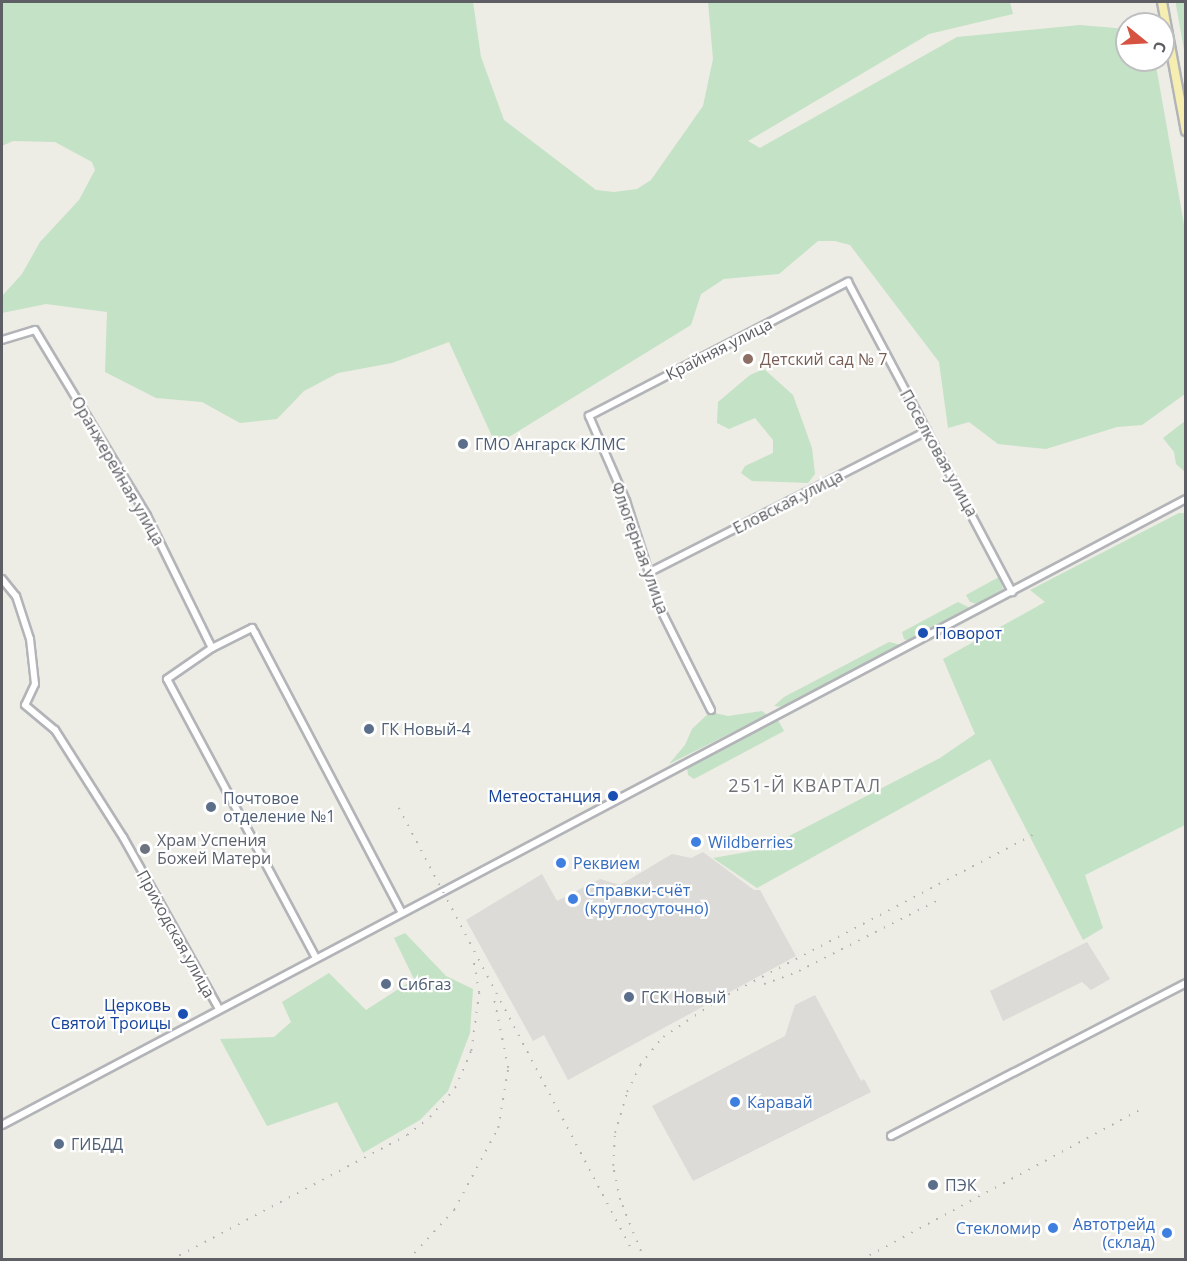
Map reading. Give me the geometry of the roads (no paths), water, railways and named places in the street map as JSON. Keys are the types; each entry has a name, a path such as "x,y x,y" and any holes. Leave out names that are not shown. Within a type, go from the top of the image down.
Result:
{"main road":[{"path":"1162,2 1185,130"}],"street":[{"name":"Крайняя улица","path":"589,416 848,282"},
{"name":"Поселковая улица","path":"848,282 1012,592"},
{"name":"Оранжерейная улица","path":"2,340 36,330 147,516 212,648"},
{"name":"Флюгерная улица","path":"589,416 626,501 661,610 711,710"},
{"name":"Еловская улица","path":"650,572 927,431"},
{"path":"2,1125 1185,499"},
{"name":"Приходская улица","path":"2,579 16,596 30,639 35,684 25,705 55,730 123,837 219,1010"},
{"path":"316,958 167,679 212,648 252,628 402,913"},
{"path":"891,1136 1185,983"}],"railway":[{"path":"399,808 632,1249"},
{"path":"644,1260 620,1200 613,1166 615,1133 627,1092 640,1065 663,1037 720,999 1038,832"},
{"path":"764,984 799,971 942,898"},
{"path":"171,1260 407,1135 430,1117 455,1088 471,1051 479,993 473,958"},
{"path":"408,1260 454,1210 498,1128 508,1068 494,1000"},
{"path":"861,1260 1141,1109"}],"place":[{"name":"Детский сад № 7","path":"748,359"},
{"name":"ГМО Ангарск КЛМС","path":"463,444"},
{"name":"Поворот","path":"923,633"},
{"name":"ГК Новый-4","path":"369,729"},
{"name":"Метеостанция","path":"613,796"},
{"name":"Почтовое отделение №1","path":"211,807"},
{"name":"Wildberries","path":"696,842"},
{"name":"Храм Успения Божей Матери","path":"145,849"},
{"name":"Реквием","path":"561,863"},
{"name":"Справки-счёт (круглосуточно)","path":"573,899"},
{"name":"Сибгаз","path":"386,984"},
{"name":"ГСК Новый","path":"629,997"},
{"name":"Церковь Святой Троицы","path":"183,1014"},
{"name":"Каравай","path":"735,1102"},
{"name":"ГИБДД","path":"59,1144"},
{"name":"ПЭК","path":"933,1185"},
{"name":"Стекломир","path":"1053,1228"},
{"name":"Автотрейд (склад)","path":"1167,1233"}],"district":[{"name":"251-Й КВАРТАЛ","path":"805,785"}]}
